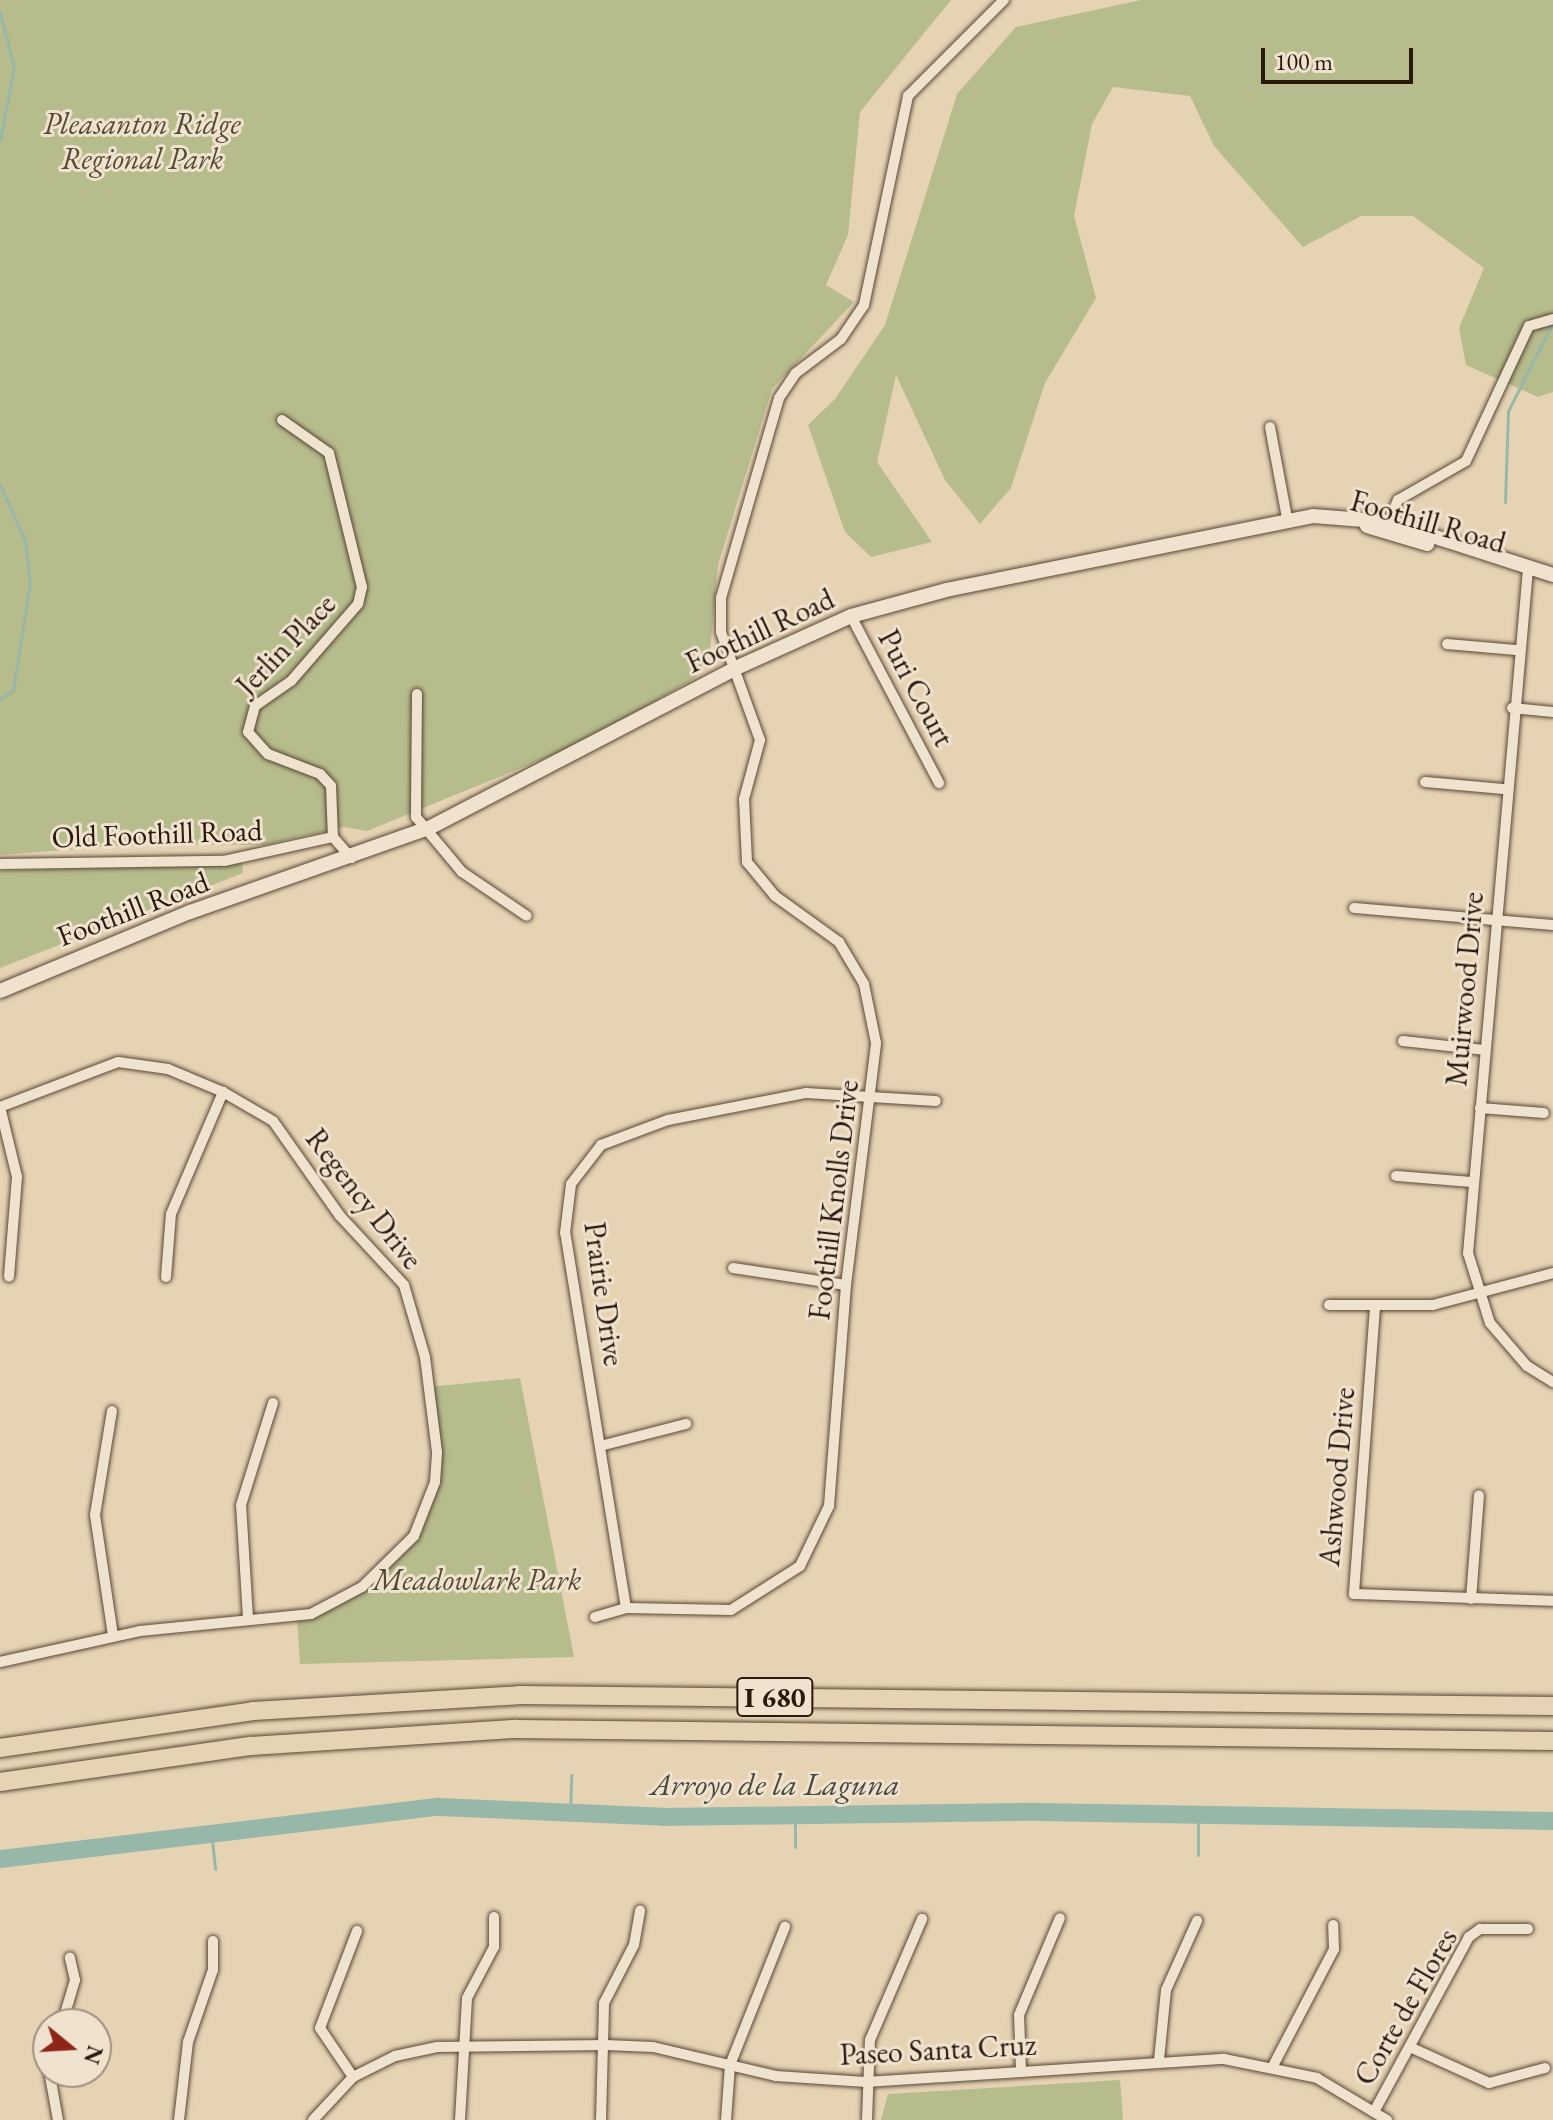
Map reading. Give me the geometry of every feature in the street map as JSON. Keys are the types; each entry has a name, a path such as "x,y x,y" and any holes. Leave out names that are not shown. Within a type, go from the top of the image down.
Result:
{"highway":[{"name":"I 680","path":"0,1748 253,1711 519,1695 1553,1706"},
{"name":"I 680","path":"0,1782 237,1747 500,1729 1553,1741"}],"main road":[{"name":"Foothill Road","path":"1287,518 1366,526 1526,574 1553,575"},
{"name":"Foothill Road","path":"0,981 187,904 351,858 429,828 736,668 851,616 1287,518 1389,522 1553,585"},
{"name":"Foothill Road","path":"0,991 286,877"}],"street":[{"name":"Foothill Knolls Drive","path":"595,1617 626,1608 731,1610 800,1566 829,1506 846,1285 876,1043 864,984 839,942 775,896 747,862 744,799 760,740 721,632 721,598 779,398 796,373 841,339 864,305 908,96 1004,0"},
{"path":"1389,522 1398,500 1466,461 1529,326 1553,319"},
{"name":"Jerlin Place","path":"282,420 329,453 362,587 358,604 291,681 255,706 248,732 268,754 320,774 331,786 333,837"},
{"path":"1270,427 1287,518"},
{"name":"Muirwood Drive","path":"1526,574 1504,789 1468,1253 1476,1293 1504,1344 1553,1382"},
{"name":"Puri Court","path":"851,616 939,783"},
{"path":"1447,644 1516,650"},
{"path":"417,694 414,807 462,872 527,916"},
{"path":"1512,708 1553,712"},
{"path":"1425,782 1504,789"},
{"path":"333,837 351,858"},
{"name":"Old Foothill Road","path":"0,864 224,861 333,837"},
{"path":"1354,908 1553,925"},
{"path":"1403,1041 1484,1050"},
{"name":"Regency Drive","path":"0,1107 118,1062 168,1069 223,1092 273,1121 340,1216 404,1285 425,1357 437,1452 435,1482 414,1536 371,1579 311,1614 248,1618 113,1635 0,1662"},
{"path":"166,1277 171,1214 223,1092"},
{"name":"Prairie Drive","path":"626,1608 604,1445 565,1233 571,1184 601,1145 668,1120 806,1093 870,1092 936,1101"},
{"path":"0,1107 17,1177 9,1277"},
{"path":"1480,1108 1544,1113"},
{"path":"1396,1176 1473,1182"},
{"path":"733,1268 846,1285"},
{"path":"1329,1305 1375,1307 1476,1293 1553,1273"},
{"name":"Ashwood Drive","path":"1375,1307 1354,1594 1553,1601"},
{"path":"248,1618 241,1505 273,1403"},
{"path":"112,1411 95,1515 113,1635"},
{"path":"604,1445 686,1424"},
{"path":"1471,1599 1479,1495"},
{"path":"601,2120 606,2045 604,2003 634,1945 640,1911"},
{"path":"460,2120 468,1990 494,1947 494,1917"},
{"path":"1021,2071 1019,2015 1060,1918"},
{"path":"867,2120 866,2082 870,2040 922,1919"},
{"path":"1159,2060 1166,1990 1197,1921"},
{"path":"1274,2064 1334,1949 1333,1925"},
{"path":"726,2120 730,2065 785,1927"},
{"name":"Corte de Flores","path":"1375,2110 1412,2048 1469,1937 1480,1929 1528,1929"},
{"path":"353,2077 320,2028 357,1931"},
{"path":"179,2120 188,2042 213,1970 213,1941"},
{"path":"67,2008 75,1980 70,1958"},
{"name":"Paseo Santa Cruz","path":"313,2120 353,2077 395,2056 466,2047 606,2045 653,2047 730,2065 866,2082 1159,2060 1274,2064 1375,2110 1387,2120"},
{"path":"1412,2048 1489,2083 1545,2068"},
{"path":"52,2088 58,2120"}],"green space":[{"name":"Pleasanton Ridge Regional Park","path":"0,0 951,0 860,112 848,235 826,285 854,302 772,389 718,565 710,651 695,678 577,745 367,831 344,827 263,845 139,844 0,855"},
{"path":"1141,0 1553,0 1553,392 1538,397 1466,365 1459,328 1484,268 1413,216 1361,216 1303,247 1214,146 1190,96 1113,87 1092,124 1074,216 1096,298 1045,383 1011,488 980,524 945,480 896,375 877,462 932,542 871,557 845,532 808,425 835,399 885,325 957,94 1016,27"},
{"path":"242,862 243,873 0,968 0,871"},
{"name":"Meadowlark Park","path":"520,1378 574,1657 300,1664 297,1616 335,1605 410,1537 430,1489 435,1447 428,1387"},
{"path":"1120,2080 1123,2120 881,2120 888,2094"}],"waterway":[{"path":"0,13 14,67 0,140"},
{"path":"1505,502 1508,411 1553,322"},
{"path":"0,485 25,540 30,583 13,690 0,699"},
{"path":"570,1813 571,1775"},
{"name":"Arroyo de la Laguna","path":"0,1859 439,1807 664,1817 1037,1812 1553,1821"},
{"path":"795,1815 795,1847"},
{"path":"1198,1815 1198,1855"},
{"path":"211,1830 215,1869"}]}
